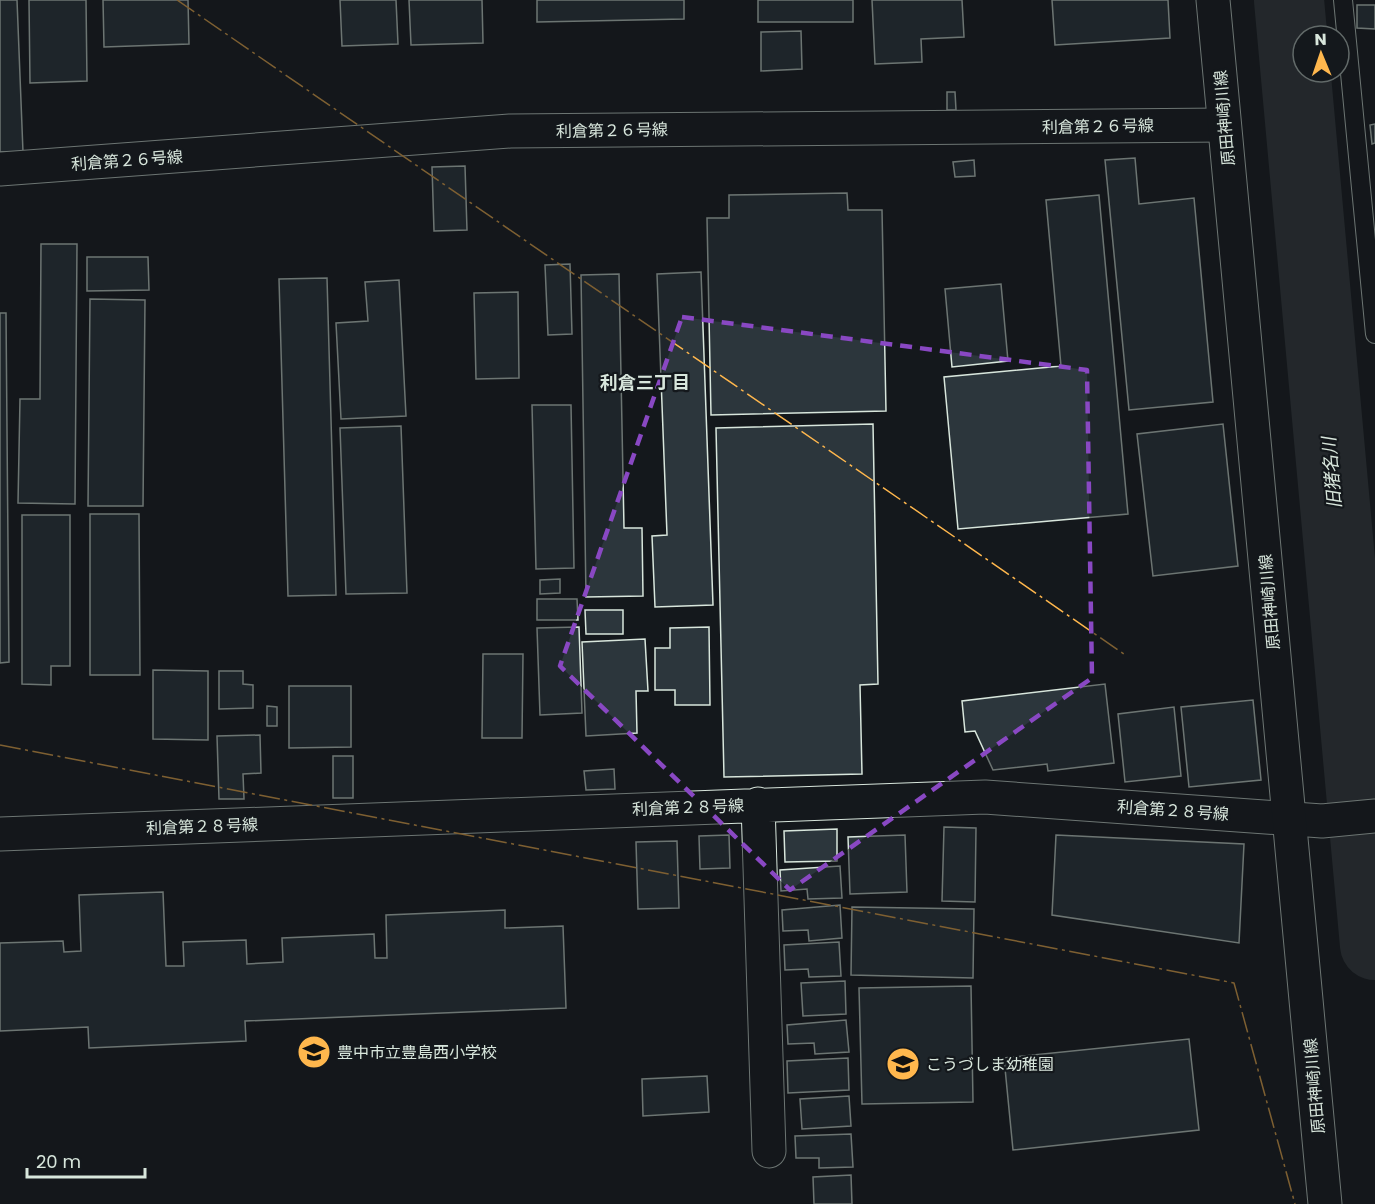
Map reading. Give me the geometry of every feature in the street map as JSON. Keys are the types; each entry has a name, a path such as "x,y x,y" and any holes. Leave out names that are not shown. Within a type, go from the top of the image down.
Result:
{"street":[{"name":"原田神崎川線","path":"1213,0 1325,1204"},
{"name":"利倉第２６号線","path":"0,169 510,131 1224,125"},
{"name":"利倉第２８号線","path":"0,834 985,797 1322,821 1375,816"},
{"path":"758,804 770,1152"}],"lane":[{"path":"1343,0 1375,333"}],"highlighted area":[{"path":"682,317 1087,370 1092,678 790,890 560,666"}],"building":[{"path":"0,0 17,0 23,152 0,152"},
{"path":"29,0 86,0 87,81 30,83"},
{"path":"103,0 188,0 189,44 104,47"},
{"path":"340,0 396,0 398,44 342,46"},
{"path":"409,0 482,0 483,43 411,45"},
{"path":"537,0 684,0 684,19 537,22"},
{"path":"758,0 853,0 853,22 758,22"},
{"path":"872,0 962,0 964,37 921,39 922,62 875,64"},
{"path":"1052,0 1168,0 1170,38 1055,45"},
{"path":"1357,5 1375,5 1375,29 1357,28"},
{"path":"801,31 802,69 761,71 761,32"},
{"path":"947,92 955,92 956,110 947,110"},
{"path":"1375,124 1375,143 1372,144 1370,125"},
{"path":"1135,158 1139,204 1194,198 1213,402 1129,410 1105,160"},
{"path":"974,160 975,176 955,177 953,162"},
{"path":"465,166 467,230 434,231 432,167"},
{"path":"847,193 848,210 882,210 886,411 711,415 707,218 729,218 729,195"},
{"path":"1099,195 1128,514 958,529 944,377 1061,366 1046,200"},
{"path":"41,244 77,244 75,504 18,503 20,399 40,399"},
{"path":"87,257 148,257 149,290 87,291"},
{"path":"570,264 572,334 548,335 545,265"},
{"path":"701,272 713,605 655,607 652,536 667,535 657,274"},
{"path":"619,274 624,528 642,528 643,596 586,597 581,275"},
{"path":"327,278 336,595 288,596 279,279"},
{"path":"399,280 406,416 341,419 336,323 368,321 365,282"},
{"path":"1001,284 1008,361 952,367 945,289"},
{"path":"518,292 519,378 476,379 474,293"},
{"path":"90,299 145,300 143,506 88,506"},
{"path":"0,313 6,313 9,662 0,663"},
{"path":"532,405 571,405 574,568 536,569"},
{"path":"873,424 878,684 860,685 862,774 724,777 716,428"},
{"path":"1223,424 1238,566 1153,576 1137,434"},
{"path":"401,426 407,593 346,594 340,428"},
{"path":"90,514 139,514 140,675 90,675"},
{"path":"22,515 70,515 70,666 51,666 51,685 22,684"},
{"path":"560,579 560,593 540,594 540,580"},
{"path":"537,599 577,599 578,620 537,620"},
{"path":"585,610 623,610 623,634 586,634"},
{"path":"579,627 582,713 540,715 537,628"},
{"path":"709,627 710,705 675,705 675,690 655,690 655,648 670,648 670,628"},
{"path":"645,639 648,691 636,691 637,733 586,736 582,642"},
{"path":"483,654 523,654 522,738 482,738"},
{"path":"153,670 208,671 208,740 153,739"},
{"path":"219,671 243,671 243,684 253,685 253,708 219,709"},
{"path":"1105,684 1114,763 1048,771 1047,764 993,770 975,731 965,732 962,701"},
{"path":"289,686 351,686 351,747 289,748"},
{"path":"1253,700 1261,780 1189,787 1181,707"},
{"path":"267,706 277,707 277,726 267,726"},
{"path":"1174,707 1181,776 1125,782 1118,714"},
{"path":"260,735 261,773 243,774 244,799 219,799 217,736"},
{"path":"333,756 353,756 353,798 333,798"},
{"path":"614,769 615,789 586,790 584,771"},
{"path":"944,827 976,828 975,902 942,901"},
{"path":"837,829 837,861 785,862 784,831"},
{"path":"729,835 730,868 700,869 699,836"},
{"path":"905,835 907,892 850,894 848,837"},
{"path":"1056,835 1244,844 1239,943 1052,915"},
{"path":"677,841 679,908 638,909 636,842"},
{"path":"840,866 842,898 808,899 807,889 781,891 780,870"},
{"path":"163,892 166,966 184,966 183,942 246,940 247,964 283,962 282,938 374,934 375,958 387,958 386,915 505,910 505,928 563,926 566,1008 245,1021 246,1041 89,1048 88,1027 0,1031 0,943 63,941 64,952 81,951 79,895"},
{"path":"840,905 842,938 809,941 808,930 783,931 782,910"},
{"path":"852,907 974,909 973,978 851,975"},
{"path":"839,942 841,976 809,977 808,969 785,970 784,945"},
{"path":"845,981 846,1014 803,1016 801,983"},
{"path":"971,986 973,1102 862,1104 859,988"},
{"path":"846,1020 849,1052 815,1054 814,1043 788,1044 787,1025"},
{"path":"1189,1039 1199,1130 1013,1150 1004,1058"},
{"path":"848,1058 849,1090 788,1093 787,1061"},
{"path":"707,1076 709,1112 643,1116 642,1079"},
{"path":"849,1096 851,1126 802,1129 800,1099"},
{"path":"851,1134 853,1167 819,1168 819,1158 796,1158 795,1136"},
{"path":"851,1175 852,1204 814,1204 813,1177"}],"waterway":[{"name":"旧猪名川","path":"1289,0 1375,945"}],"power":[{"path":"177,0 1124,654"},
{"path":"0,745 1234,983 1295,1204"}],"place":[{"name":"豊中市立豊島西小学校","path":"314,1052"},
{"name":"こうづしま幼稚園","path":"903,1064"}],"district":[{"name":"利倉三丁目","path":"645,383"}]}
